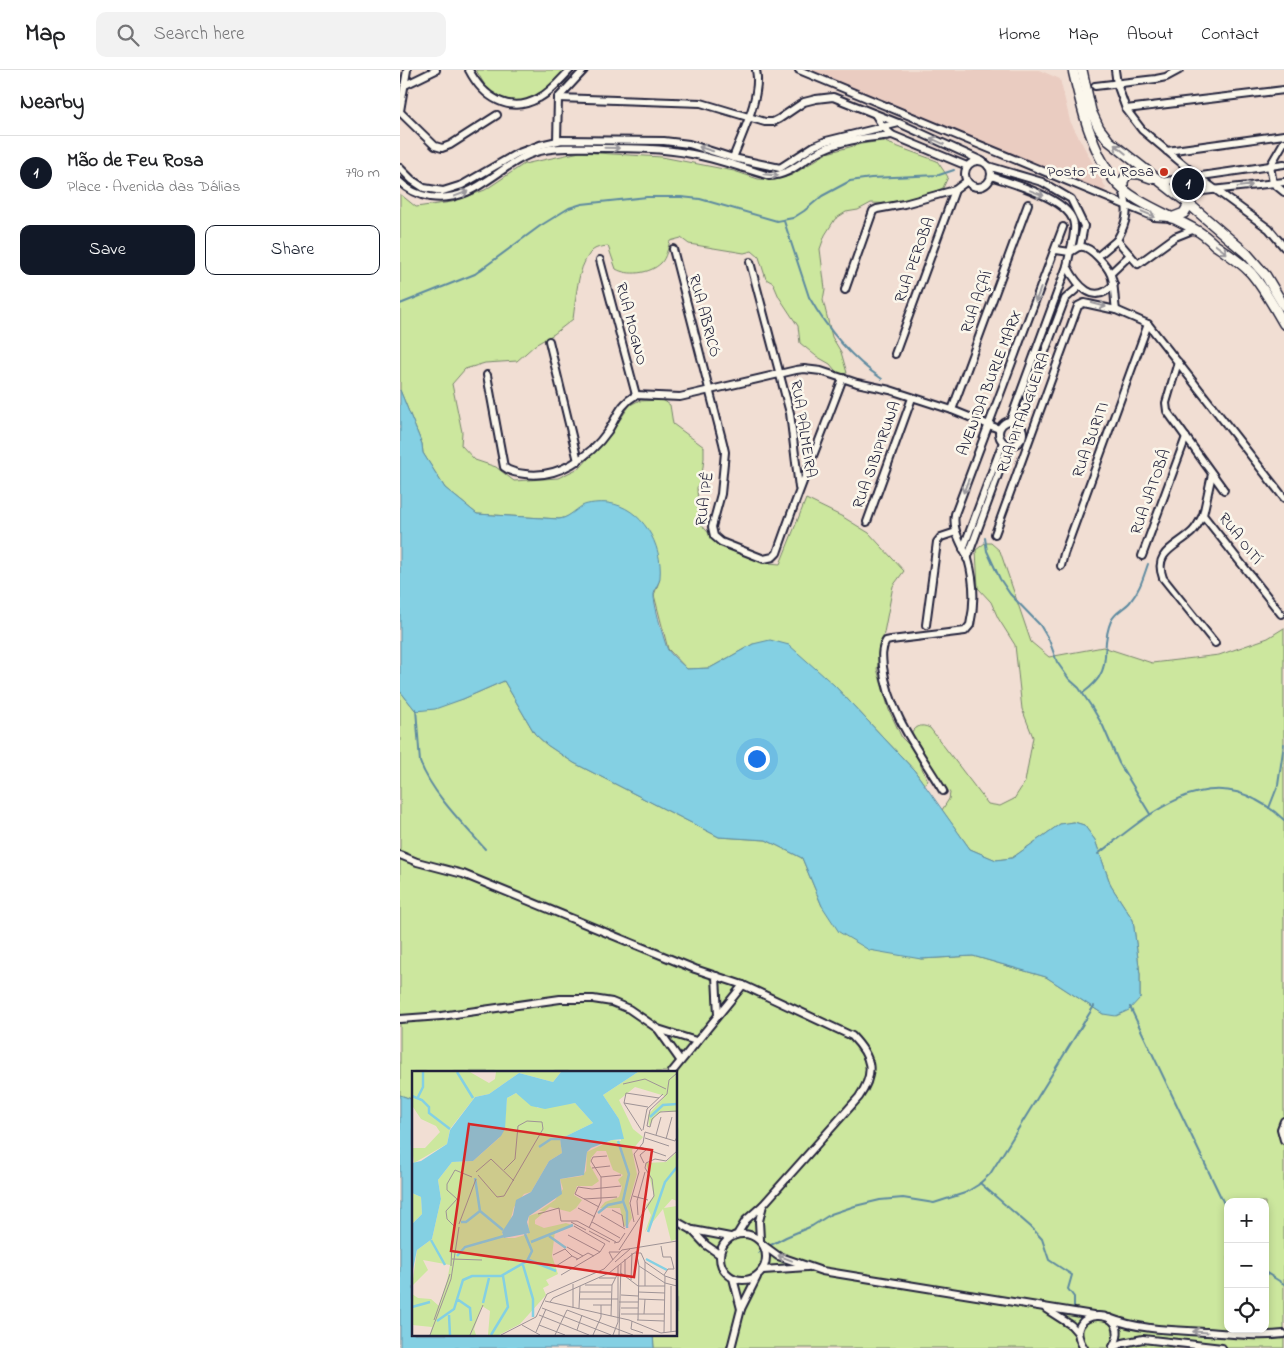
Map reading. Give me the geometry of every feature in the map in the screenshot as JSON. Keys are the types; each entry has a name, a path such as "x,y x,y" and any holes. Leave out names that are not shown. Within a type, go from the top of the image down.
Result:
{"main road":[{"path":"1073,70 1082,111 1108,172 1123,190 1170,218 1195,229 1251,273 1284,324"},
{"path":"1082,70 1091,110 1099,128 1109,141 1189,204 1256,264 1284,306"},
{"path":"1123,190 1123,181 1128,173 1140,174 1160,182"},
{"path":"1170,218 1184,213 1189,204"}],"street":[{"path":"407,70 400,111 435,146 442,148 450,145 497,115"},
{"path":"405,85 436,70"},
{"path":"469,70 473,78 491,98 518,104 529,103 540,98 570,70"},
{"path":"557,142 558,98 584,70"},
{"path":"733,158 757,88 756,70"},
{"path":"799,70 1154,217 1170,218"},
{"path":"1115,70 1116,84 1126,109 1142,130 1197,176 1269,229 1284,247"},
{"path":"1095,86 1166,77 1179,70"},
{"path":"1126,109 1284,90"},
{"path":"558,98 701,103 765,122 772,122 804,102 832,97 899,123 982,161 988,166 1042,182 1071,199 1084,226 1080,246"},
{"path":"875,114 883,127 892,135 967,166"},
{"path":"400,168 412,180 424,188 443,191 453,189 516,154 540,145 557,142 664,141 690,144 733,158 780,168 826,140 899,123"},
{"path":"400,182 406,188 424,196 450,198 462,195 539,151 570,147 656,149 692,154 769,176 780,176 823,149 845,142 892,135"},
{"path":"1167,151 1284,136"},
{"path":"1284,142 1270,166 1273,183 1284,192"},
{"path":"982,161 976,160 967,166 965,173 970,184 978,187 986,184 991,176 988,166"},
{"path":"1160,182 1284,164"},
{"name":"AVENIDA BURLE MARX","path":"991,176 1053,199 1067,209 1072,215 1074,224 1067,266 1010,421"},
{"path":"845,290 873,211 955,190 967,180"},
{"path":"1189,204 1198,193 1284,182"},
{"name":"RUA PEROBA","path":"895,354 955,190"},
{"path":"1098,256 1117,240 1126,221 1127,205 1123,190"},
{"name":"RUA AÇAÍ","path":"952,410 1028,204"},
{"name":"AVENIDA BURLE MARX","path":"943,791 900,721 890,699 885,685 882,656 884,643 886,641 965,631 968,629 972,618 974,598 967,558 956,532 954,522 1063,227"},
{"path":"1117,240 1138,264 1175,237 1195,229"},
{"path":"1056,250 1070,252 1080,246 1085,247 1098,256 1111,273 1116,310 1148,324 1284,498"},
{"name":"RUA ABRICÓ","path":"673,249 709,390"},
{"path":"1111,273 1130,255"},
{"name":"RUA MOGNO","path":"600,260 636,395"},
{"name":"RUA PALMEIRA","path":"750,262 790,413 799,489"},
{"path":"1067,266 1073,278 1080,286 1092,294 1104,293 1114,297"},
{"path":"1104,293 1114,284"},
{"path":"1018,423 1065,299 1080,286"},
{"name":"RUA PITANGUEIRA","path":"995,534 1078,306 1090,303 1116,310"},
{"name":"RUA BURITI","path":"1061,566 1148,324"},
{"path":"550,340 578,460"},
{"path":"1178,362 1166,403 1167,412 1224,490"},
{"path":"487,375 502,462 506,469 535,476 544,475 578,460 591,451 608,431 622,406 636,395 680,397 804,369 821,371 890,390 952,410 1000,429"},
{"path":"799,489 843,378"},
{"name":"RUA IPÊ","path":"709,390 725,452 721,494 712,527 714,536 721,542 764,559 773,557 777,553 799,489"},
{"name":"RUA SIBIPIRUNA","path":"867,522 912,398"},
{"path":"1010,421 1018,423 1022,430 1022,438 1017,443 1006,443 1000,437 1000,429 1003,424 1010,421"},
{"name":"RUA JATOBÁ","path":"1142,556 1186,437"},
{"path":"1022,438 1029,441"},
{"path":"967,558 1006,443"},
{"name":"AVENIDA BURLE MARX","path":"963,549 1006,443"},
{"name":"RUA OITÍ","path":"1212,474 1203,515 1281,614"},
{"path":"1203,515 1193,531 1163,555 1160,561 1160,569 1163,578 1215,643"},
{"path":"926,625 937,542 941,537 956,532"},
{"path":"400,855 417,862 463,874 695,969 743,985 852,1036 865,1050 870,1063 866,1087 763,1204 746,1220 738,1233 722,1244 719,1254 720,1264 725,1272 733,1278 743,1280 752,1279 760,1272 810,1267"},
{"path":"716,976 718,1015"},
{"path":"673,1071 743,985"},
{"path":"400,1019 422,1019 578,998 612,1002 629,1009 658,1029 696,1041"},
{"path":"658,1029 680,1060"},
{"path":"1284,1121 1281,1129 1284,1140"},
{"path":"731,1348 741,1309 760,1272 766,1254 762,1243 759,1222 763,1204"},
{"path":"678,1222 692,1230 706,1245 719,1254"},
{"path":"692,1230 730,1237"},
{"path":"738,1233 748,1234 778,1256 822,1270 1101,1315 1123,1324 1185,1331 1284,1334"},
{"path":"733,1278 741,1309"},
{"path":"1043,1306 1071,1325 1078,1333 1082,1346"},
{"path":"1078,1333 1080,1325 1093,1315"},
{"path":"1109,1318 1117,1331 1117,1340 1113,1348"},
{"path":"1113,1348 1123,1342 1143,1340 1222,1348"}],"shaded area":[{"path":"803,70 1039,70 1060,79 1070,121 1106,188 1102,193"}],"green space":[{"path":"476,70 574,70 566,82 558,88 527,102 494,101"},
{"path":"882,141 937,161 948,177 943,188 903,204 871,203 858,210 846,212 835,219 825,235 820,249 825,289 823,300 832,337 841,352 847,373 839,375 830,364 800,343 798,326 779,297 773,283 766,279 759,257 752,251 744,253 689,244 681,238 670,241 666,255 661,263 651,270 639,273 627,273 616,269 608,246 594,250 590,253 582,267 573,319 554,334 535,345 517,361 485,363 465,369 452,384 462,432 461,445 475,460 496,467 514,481 558,478 581,467 613,430 630,405 638,401 663,400 670,405 673,424 704,447 702,475 697,488 699,522 719,545 769,563 780,564 806,499 843,517 869,533 904,571 893,586 877,669 889,710 902,738 913,749 928,781 924,784 914,770 834,685 753,644 710,668 687,669 668,649 654,595 660,579 593,504 583,507 568,517 559,519 477,514 445,488 423,453 422,444 400,390 400,194 416,207 452,202 485,190 524,164 580,152 662,157 734,171 758,179 774,180 792,175 827,153 861,144"},
{"path":"985,543 991,543 1000,551 1031,642 1049,657 1103,647 1152,663 1219,655 1268,638 1284,628 1284,1348 654,1348 653,1336 678,1336 678,1071 412,1071 412,1099 400,1095 400,691 416,711 463,699 504,681 535,734 547,745 574,763 719,837 766,840 802,858 822,906 921,959 973,956 1046,977 1103,1014 1140,998 1140,974 1133,920 1111,886 1095,840 1084,825 1074,822 1060,824 1012,858 996,860 970,849 942,810 949,799 950,793 910,736 918,727 930,728 988,804 1000,806 1014,799 1025,782 1033,737 1022,709 1015,645 998,618 991,602 978,588 976,550"}],"water":[{"path":"400,390 422,444 423,453 445,488 477,514 559,519 591,503 608,503 620,506 631,512 648,530 658,552 660,577 654,592 654,599 666,646 675,658 687,669 710,668 753,644 770,640 789,645 834,685 914,770 970,849 996,860 1012,858 1060,824 1074,822 1084,825 1095,840 1111,886 1133,920 1140,974 1140,998 1129,1010 1116,1016 1103,1014 1046,977 973,956 921,959 869,950 839,932 822,906 802,858 766,840 719,837 574,763 547,745 535,734 504,681 435,709 416,711 400,691"},
{"path":"400,1095 412,1099 412,1336 653,1336 654,1348 400,1348"}],"waterway":[{"path":"400,304 475,274 540,226 569,208 582,204 647,197 681,197 700,199 777,221 793,218 822,196 850,181 871,178 939,175 954,170"},
{"path":"784,221 809,297 816,309 850,352 882,379"},
{"path":"985,538 987,551 1000,579 1010,594 1040,625 1049,640 1057,662 1069,679 1079,688 1093,709 1103,726 1119,763 1150,814"},
{"path":"1083,693 1100,676 1105,659 1107,631 1111,621 1136,593 1148,564"},
{"path":"416,709 420,762 425,774 440,797 485,849"},
{"path":"1269,808 1278,785 1284,744"},
{"path":"1098,854 1133,827 1171,802 1192,794 1213,790 1234,791 1256,800 1284,820"},
{"path":"769,1246 812,1226 831,1214 855,1206 880,1200 903,1198 934,1203 965,1193 978,1185 990,1174 1094,1006"},
{"path":"1130,1007 1224,1204"},
{"path":"980,1183 1031,1227 1042,1239 1049,1260 1072,1275 1068,1289 1074,1297 1074,1310"},
{"path":"758,1253 764,1249"},
{"path":"1269,1275 1284,1284"}],"place":[{"name":"Posto Feu Rosa","path":"1164,172"},
{"name":"Mão de Feu Rosa","path":"1188,184"}]}
